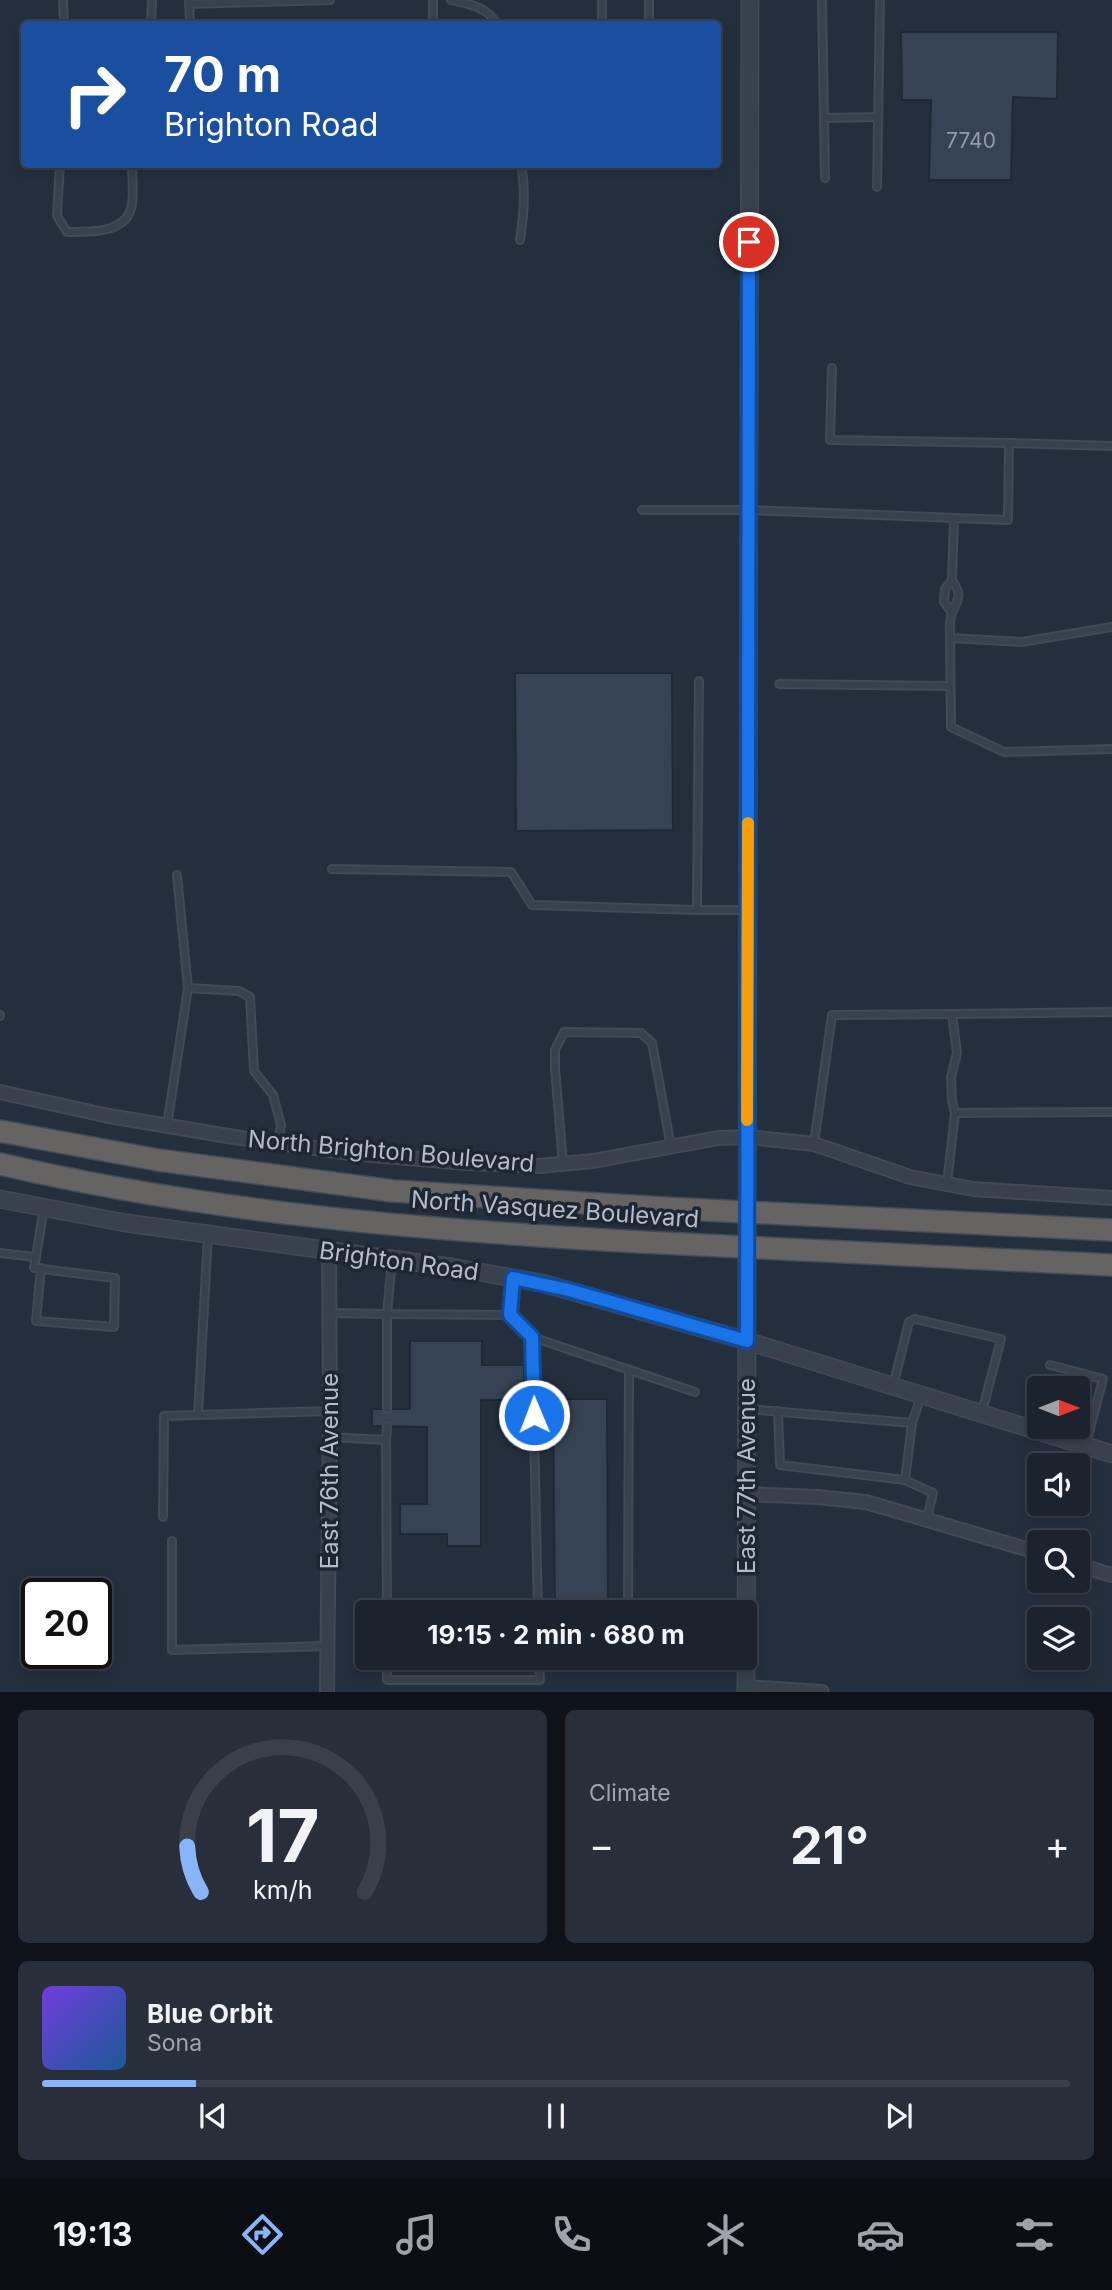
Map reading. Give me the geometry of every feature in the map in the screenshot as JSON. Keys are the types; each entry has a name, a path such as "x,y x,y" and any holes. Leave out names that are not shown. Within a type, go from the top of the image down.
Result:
{"highway":[{"name":"North Vasquez Boulevard","path":"0,1131 158,1160 393,1191 1112,1230"},
{"name":"North Vasquez Boulevard","path":"0,1164 170,1196 323,1218 515,1235 1112,1265"}],"street":[{"name":"East 77th Avenue","path":"746,1689 750,0"},
{"name":"North Brighton Boulevard","path":"0,1092 109,1116 350,1153 538,1166 593,1161 733,1136 814,1144 910,1177 947,1184 1002,1192 1112,1198"},
{"name":"Brighton Road","path":"0,1199 208,1234 513,1278 569,1290 747,1341 1112,1454"},
{"name":"East 76th Avenue","path":"327,1692 329,1251"},
{"path":"747,1494 841,1499 890,1508 1027,1549"},
{"path":"1090,1569 1112,1575"},
{"path":"746,1689 822,1692"}],"lane":[{"path":"63,0 64,21"},
{"path":"151,21 152,0"},
{"path":"190,21 189,2 330,0"},
{"path":"433,0 433,21"},
{"path":"451,0 477,5 495,21"},
{"path":"602,0 602,21"},
{"path":"649,0 649,21"},
{"path":"822,0 825,178"},
{"path":"877,187 880,0"},
{"path":"824,118 878,117"},
{"path":"60,168 57,216 67,232 98,232 122,223 132,207 132,168"},
{"path":"520,240 524,214 522,168"},
{"path":"832,368 830,440 1112,446"},
{"path":"642,510 749,510 1008,520 1009,443"},
{"path":"954,518 952,580 958,589 958,606 952,613 950,638 951,727 1004,752 1112,749"},
{"path":"952,580 945,589 944,602 952,613"},
{"path":"950,638 1022,642 1112,627"},
{"path":"697,910 699,681"},
{"path":"779,684 950,685"},
{"path":"332,869 511,872 532,905 748,910"},
{"path":"167,1126 188,988 177,875"},
{"path":"188,988 239,991 250,998 254,1071 273,1095 281,1125 278,1143"},
{"path":"814,1144 832,1015 1112,1012"},
{"path":"947,1184 955,1113 951,1077 957,1053 952,1014"},
{"path":"563,1164 555,1050 564,1032 641,1033 652,1043 671,1147"},
{"path":"955,1113 1112,1112"},
{"path":"41,1268 36,1321 114,1327 115,1278 41,1268 34,1268 44,1208"},
{"path":"198,1415 208,1234"},
{"path":"0,1253 36,1257"},
{"path":"387,1409 387,1314 392,1260"},
{"path":"510,1315 513,1278"},
{"path":"329,1313 510,1315 532,1337 695,1392"},
{"path":"893,1386 909,1322 915,1319 1001,1339 982,1414"},
{"path":"532,1337 538,1600"},
{"path":"1050,1365 1103,1379 1086,1446"},
{"path":"628,1600 629,1370"},
{"path":"905,1480 912,1423 921,1395"},
{"path":"747,1409 912,1423"},
{"path":"163,1517 164,1416 330,1411"},
{"path":"778,1411 780,1465 905,1480 933,1493 927,1519"},
{"path":"387,1426 387,1600"},
{"path":"330,1437 386,1440"},
{"path":"172,1541 172,1650 328,1646"},
{"path":"387,1670 387,1680 540,1680 540,1670"}],"building":[{"path":"901,32 1058,32 1057,99 1013,97 1011,180 929,180 931,100 902,100"},
{"path":"515,673 672,673 673,830 516,831"},
{"path":"410,1341 482,1341 482,1365 524,1365 524,1400 481,1400 481,1546 447,1546 447,1534 400,1534 400,1504 427,1504 427,1427 372,1426 372,1409 410,1409"},
{"path":"553,1399 607,1399 608,1600 555,1600"}],"slow traffic":[{"path":"747,1120 748,823"}],"route":[{"path":"534,1415 532,1337 510,1315 513,1278 569,1290 747,1341 749,242"}]}
